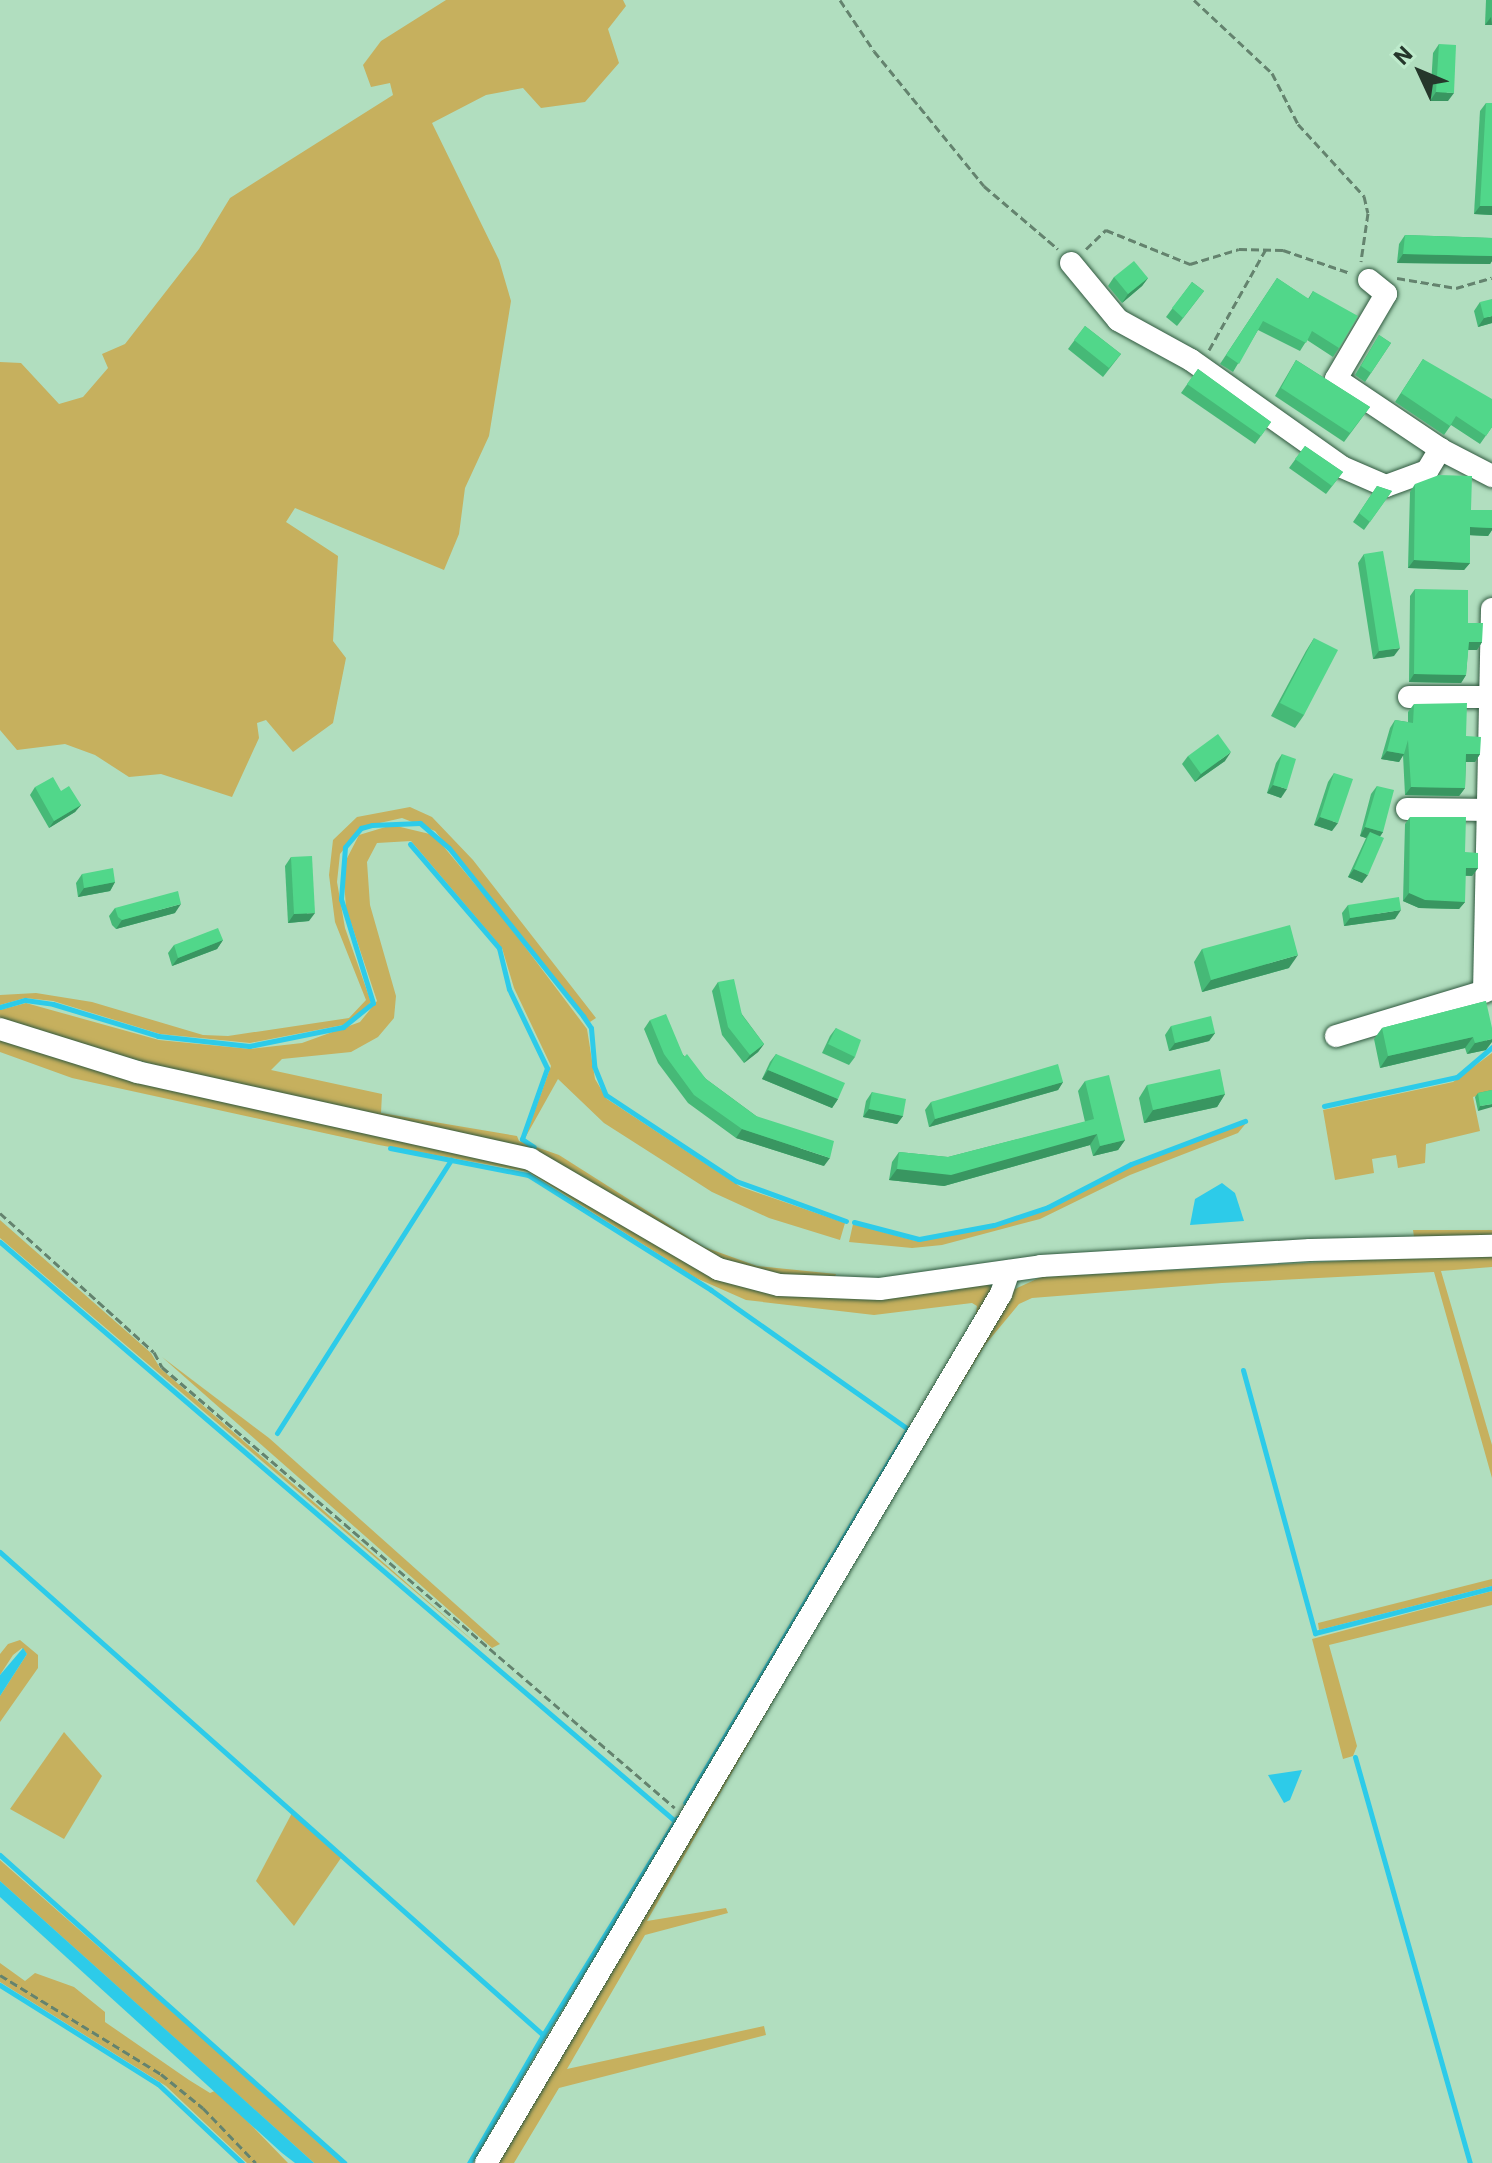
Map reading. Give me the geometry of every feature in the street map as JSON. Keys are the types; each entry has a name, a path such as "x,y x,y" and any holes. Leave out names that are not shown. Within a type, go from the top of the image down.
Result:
{"street":[{"path":"1071,263 1118,320 1198,369 1342,467 1386,486 1427,471 1440,449"},
{"path":"1363,278 1386,294 1336,379 1440,449 1492,476"},
{"path":"1336,1036 1488,991 1492,609"},
{"path":"1409,697 1490,697"},
{"path":"1407,809 1489,810"},
{"path":"0,1029 137,1072 530,1159 718,1269 754,1280 880,1289 1009,1271 1310,1250 1492,1246"},
{"path":"486,2163 692,1817 820,1591 1001,1294 1009,1271"}],"path":[{"path":"840,0 874,51 984,186 1071,263 1106,230 1190,264 1239,249 1266,249 1283,250 1363,278 1406,278 1456,288 1492,278"},
{"path":"1194,0 1272,73 1298,124 1364,196 1366,242 1363,278"},
{"path":"1198,369 1266,249"},
{"path":"0,1213 154,1352 162,1367 489,1653 676,1809 692,1817"},
{"path":"0,1975 161,2074 203,2108 256,2163"}],"shaded area":[{"path":"446,0 623,0 626,6 608,29 619,63 585,102 541,108 523,88 486,95 432,123 499,260 511,301 489,436 465,488 459,534 444,570 295,508 286,522 338,556 333,641 346,658 333,723 293,752 266,720 257,723 259,738 232,797 161,774 129,777 95,755 65,744 17,750 0,730 0,362 21,363 59,404 83,397 108,368 102,354 125,344 199,249 230,198 393,95 390,83 371,87 363,65 381,41"},
{"path":"410,807 432,817 473,860 596,1018 590,1022 435,831 402,818 362,827 340,854 337,882 345,928 371,1002 356,1018 343,1025 250,1043 160,1034 53,1001 25,998 0,1005 0,995 36,993 92,1002 203,1035 228,1036 349,1018 366,1000 335,922 329,875 333,840 357,817"},
{"path":"392,825 434,835 504,919 587,1029 595,1079 607,1099 741,1187 845,1223 840,1240 769,1218 712,1192 604,1123 558,1079 525,1138 551,1066 514,988 502,948 411,841 377,843 367,862 370,905 396,996 394,1018 378,1037 351,1052 282,1059 271,1070 382,1094 381,1113 517,1136 519,1141 559,1155 704,1247 757,1266 836,1274 833,1282 746,1273 584,1181 0,1023 0,1010 26,1003 159,1040 250,1049 302,1043 360,1022 377,1001 346,908 343,866 359,835"},
{"path":"0,1037 521,1164 709,1271 863,1298 946,1292 986,1283 995,1290 975,1319 977,1306 972,1303 874,1315 746,1300 696,1278 529,1172 379,1145 72,1078 0,1052"},
{"path":"1492,1053 1492,1091 1473,1097 1480,1131 1426,1144 1425,1163 1398,1168 1396,1155 1372,1159 1374,1173 1335,1180 1323,1110 1453,1082"},
{"path":"1247,1122 1238,1133 1130,1175 1040,1219 942,1245 912,1248 849,1242 853,1224 916,1241 995,1227 1050,1209 1132,1165"},
{"path":"0,1220 151,1353 160,1368 486,1652 0,1238"},
{"path":"1413,1230 1492,1230 1492,1241 1415,1244"},
{"path":"1492,1253 1492,1267 1441,1271 1492,1445 1492,1478 1434,1272 1222,1283 1032,1298 1019,1304 985,1345 839,1586 647,1921 726,1908 728,1913 645,1935 567,2069 764,2026 766,2035 559,2088 514,2163 492,2163 1013,1290 1041,1277"},
{"path":"162,1357 269,1438 500,1644 492,1648"},
{"path":"1492,1579 1492,1586 1319,1630 1318,1623"},
{"path":"1492,1591 1492,1605 1329,1645 1357,1746 1353,1756 1343,1759 1312,1639"},
{"path":"20,1640 38,1655 38,1668 0,1722 0,1696 27,1654 22,1648 13,1655 0,1675 0,1654 8,1644"},
{"path":"64,1732 102,1776 64,1839 10,1809"},
{"path":"292,1813 341,1858 294,1926 256,1881"},
{"path":"0,1860 341,2163 314,2163 0,1881"},
{"path":"0,1963 25,1981 35,1973 74,1987 105,2012 105,2022 210,2093 217,2090 288,2163 247,2163 166,2086 0,1982"}],"water":[{"path":"1222,1183 1235,1193 1244,1221 1190,1225 1195,1199"},
{"path":"23,1648 27,1654 0,1696 0,1675"},
{"path":"1302,1770 1290,1800 1284,1803 1268,1775"},
{"path":"0,1881 314,2163 295,2163 282,2153 0,1897"}],"building":[{"path":"1439,44 1456,45 1454,93 1436,92"},
{"path":"1486,103 1492,103 1492,206 1480,206"},
{"path":"1405,235 1492,238 1492,256 1403,254"},
{"path":"1134,261 1148,278 1128,294 1114,277"},
{"path":"1277,278 1309,299 1313,291 1358,316 1339,348 1312,331 1306,343 1263,321 1239,364 1226,355"},
{"path":"1192,282 1204,291 1183,318 1172,308"},
{"path":"1492,299 1492,316 1484,318 1480,302"},
{"path":"1085,326 1121,354 1109,368 1074,340"},
{"path":"1379,335 1391,343 1371,373 1361,366"},
{"path":"1423,359 1492,399 1492,427 1486,436 1456,416 1450,426 1401,393"},
{"path":"1296,360 1370,407 1350,433 1281,388"},
{"path":"1198,369 1271,422 1261,436 1187,384"},
{"path":"1305,446 1343,472 1332,486 1295,459"},
{"path":"1439,475 1472,476 1471,510 1492,510 1492,528 1470,527 1470,563 1414,560 1415,484"},
{"path":"1377,486 1392,491 1370,522 1359,513"},
{"path":"1383,551 1400,648 1379,651 1364,554"},
{"path":"1415,589 1468,590 1468,623 1483,623 1482,642 1469,642 1466,675 1414,674"},
{"path":"1314,638 1338,650 1304,715 1280,703"},
{"path":"1467,703 1466,736 1481,737 1480,754 1466,754 1465,788 1411,787 1408,740 1404,754 1387,751 1395,720 1413,723 1414,704"},
{"path":"1218,734 1231,752 1201,774 1188,756"},
{"path":"1282,754 1296,759 1287,789 1273,785"},
{"path":"1334,773 1353,779 1338,823 1320,817"},
{"path":"53,777 61,791 69,786 81,805 54,821 35,787"},
{"path":"1377,786 1394,790 1383,832 1365,827"},
{"path":"1410,817 1466,817 1465,852 1478,853 1478,868 1466,868 1465,902 1425,900 1409,893"},
{"path":"1370,832 1384,838 1368,875 1354,869"},
{"path":"312,856 315,913 294,914 291,857"},
{"path":"113,868 115,882 84,888 82,874"},
{"path":"178,891 181,904 122,920 118,917 115,908"},
{"path":"1399,897 1401,910 1350,918 1348,905"},
{"path":"1290,925 1298,955 1211,980 1202,949"},
{"path":"218,928 223,940 178,958 174,945"},
{"path":"734,979 742,1015 764,1044 750,1055 728,1027 718,982"},
{"path":"1486,1001 1492,1039 1475,1043 1473,1037 1388,1056 1382,1028"},
{"path":"666,1014 684,1057 687,1054 706,1079 756,1116 834,1141 830,1158 742,1129 694,1095 664,1054 650,1020"},
{"path":"1211,1016 1215,1033 1175,1043 1171,1026"},
{"path":"836,1028 861,1040 855,1057 828,1044"},
{"path":"776,1054 845,1083 838,1099 768,1070"},
{"path":"1058,1064 1063,1082 935,1119 931,1102"},
{"path":"1220,1069 1225,1094 1153,1110 1147,1085"},
{"path":"1109,1075 1125,1140 1100,1146 1097,1134 951,1175 897,1169 899,1152 948,1157 1094,1119 1085,1081"},
{"path":"1492,1090 1492,1104 1480,1106 1478,1093"},
{"path":"872,1092 906,1099 903,1116 869,1109"}],"waterway":[{"path":"0,1007 25,1000 53,1004 158,1036 249,1046 343,1027 373,1003 341,899 345,847 361,828 420,823 449,848 583,1016 591,1028 594,1066 606,1095 736,1181 846,1221"},
{"path":"410,844 499,948 509,989 547,1068 522,1139 534,1147"},
{"path":"1324,1106 1457,1077 1492,1047"},
{"path":"854,1222 919,1239 994,1225 1048,1207 1131,1164 1245,1121"},
{"path":"390,1148 528,1175 711,1290 908,1429 685,1803"},
{"path":"277,1433 451,1160"},
{"path":"0,1242 675,1821"},
{"path":"1243,1370 1315,1633 1492,1588"},
{"path":"0,1552 543,2035 469,2163"},
{"path":"1355,1757 1470,2163"},
{"path":"543,2035 677,1818"},
{"path":"0,1855 345,2163"},
{"path":"0,1985 158,2084 242,2163"}]}
